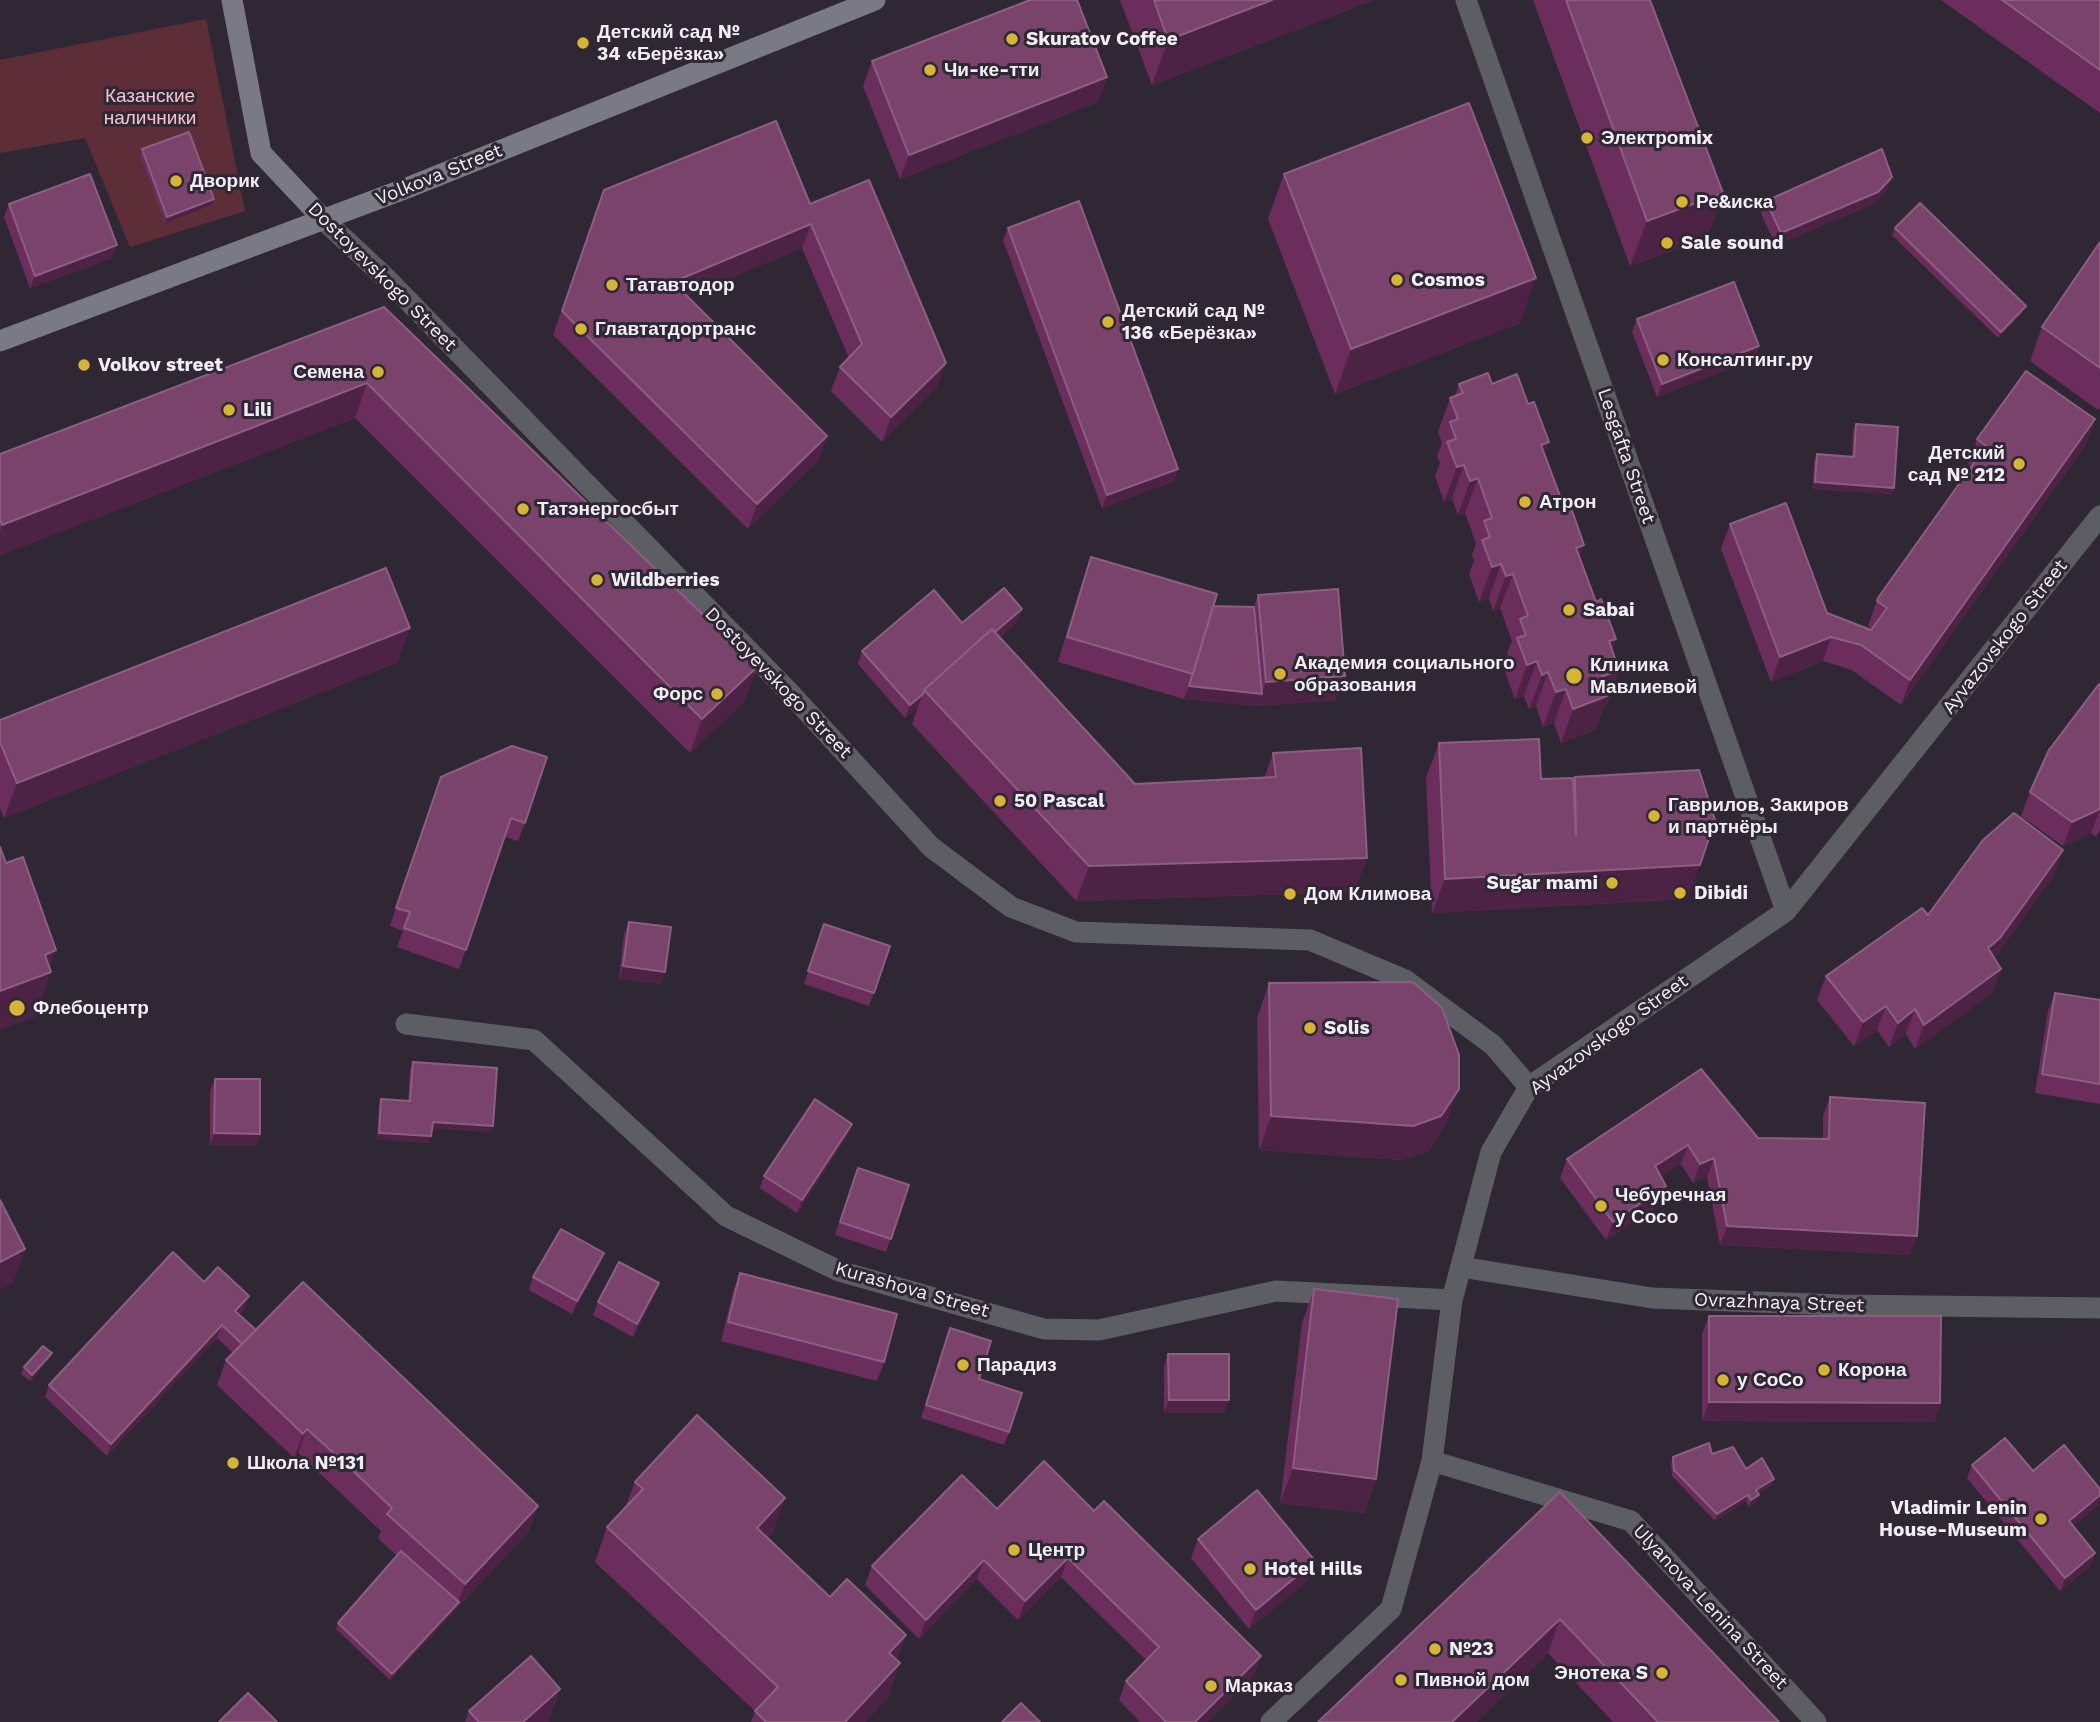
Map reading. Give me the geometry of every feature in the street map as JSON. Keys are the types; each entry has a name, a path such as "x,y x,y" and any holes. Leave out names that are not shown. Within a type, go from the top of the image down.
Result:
{"main road":[{"name":"Dostoyevskogo Street","path":"232,0 261,153 324,220"},
{"name":"Volkova Street","path":"0,341 324,220 875,0"}],"street":[{"name":"Lesgafta Street","path":"1466,0 1786,911"},
{"name":"Dostoyevskogo Street","path":"324,220 387,279 781,684 931,848 1012,907 1076,932 1310,940 1405,980 1493,1045 1530,1087"},
{"name":"Ayvazovskogo Street","path":"1274,1719 1391,1609 1432,1461 1452,1300 1491,1152 1530,1087 1786,911 2100,516"},
{"name":"Kurashova Street","path":"406,1024 534,1040 726,1216 839,1271 1044,1329 1099,1329 1276,1291 1452,1300"},
{"name":"Ovrazhnaya Street","path":"1461,1266 1652,1298 1839,1305 2100,1308"},
{"name":"Ulyanova-Lenina Street","path":"1432,1461 1630,1521 1816,1722"}],"green space":[{"name":"Казанские наличники","path":"206,19 245,211 130,247 85,138 0,153 0,60"}],"building":[{"path":"1030,0 1077,0 1107,77 909,155 872,61"},
{"path":"1154,0 1272,0 1168,40"},
{"path":"1566,0 1650,0 1723,193 1647,221"},
{"path":"2002,0 2100,0 2100,70"},
{"name":"Cosmos","path":"1469,103 1536,278 1351,349 1284,174"},
{"path":"776,121 810,204 869,180 946,363 891,417 840,367 862,344 811,224 673,282 827,436 757,504 562,311 604,190"},
{"name":"Дворик","path":"189,132 214,199 167,217 142,149"},
{"path":"1882,149 1892,177 1878,192 1781,233 1766,201"},
{"path":"90,174 117,245 35,276 9,204"},
{"path":"1079,201 1178,469 1107,495 1008,228"},
{"path":"1920,203 2026,306 2001,332 1895,228"},
{"path":"2100,242 2100,368 2042,327"},
{"path":"1734,282 1759,346 1662,384 1637,319"},
{"path":"384,307 757,667 702,719 367,383 2,525 0,454"},
{"path":"2026,371 2095,419 1910,680 1861,645 1831,637 1780,657 1730,524 1786,503 1827,613 1871,630 1887,608 1877,601 1878,598 1986,446 1977,439"},
{"path":"1488,373 1492,384 1517,374 1528,404 1534,402 1549,442 1541,445 1563,504 1569,502 1584,545 1576,548 1596,602 1601,599 1616,639 1609,641 1619,670 1601,677 1607,696 1573,709 1566,689 1556,692 1548,672 1542,675 1537,661 1527,665 1517,638 1526,635 1520,619 1528,616 1513,574 1506,576 1501,564 1492,567 1482,540 1490,537 1484,521 1492,518 1478,478 1470,481 1464,465 1457,467 1447,442 1456,439 1450,422 1458,419 1450,398 1463,393 1459,384"},
{"path":"1856,424 1898,427 1894,488 1815,482 1817,454 1854,457"},
{"path":"1091,557 1217,594 1193,674 1067,637"},
{"path":"386,568 410,628 17,783 0,742 0,720"},
{"path":"1004,588 1022,609 995,632 992,629 910,705 862,651 934,590 962,623"},
{"path":"1338,589 1345,676 1266,682 1258,595"},
{"path":"1213,606 1254,607 1262,694 1189,686"},
{"path":"992,629 1135,784 1276,777 1273,753 1361,748 1367,858 1089,866 924,690"},
{"path":"2099,684 2100,809 2072,822 2030,792 2049,750"},
{"path":"1539,739 1541,779 1573,778 1576,835 1575,777 1699,770 1715,820 1700,865 1445,879 1439,743"},
{"path":"512,746 547,757 525,823 511,818 466,950 404,928 410,912 396,908 441,777"},
{"path":"2014,813 2063,850 2000,938 1988,948 2001,969 1924,1025 1915,1009 1898,1023 1886,1006 1863,1022 1826,976 1922,908 1928,915 1983,840"},
{"path":"0,847 6,863 23,857 56,950 45,955 51,972 0,991"},
{"path":"629,922 671,927 665,972 623,966"},
{"path":"824,924 890,946 874,993 808,971"},
{"path":"1413,982 1442,1008 1459,1055 1459,1089 1441,1116 1413,1126 1271,1116 1269,983"},
{"path":"2055,993 2100,1000 2100,1084 2042,1074"},
{"path":"413,1062 497,1068 493,1126 433,1122 431,1136 379,1133 381,1099 410,1101"},
{"path":"1701,1069 1758,1138 1829,1139 1830,1097 1925,1103 1917,1236 1727,1226 1714,1158 1700,1164 1688,1145 1655,1166 1666,1186 1613,1222 1567,1159"},
{"path":"215,1079 260,1079 260,1134 214,1133"},
{"path":"815,1099 852,1124 802,1200 764,1176"},
{"path":"858,1168 909,1185 891,1239 840,1222"},
{"path":"0,1200 25,1249 0,1262"},
{"path":"561,1229 604,1253 577,1301 533,1277"},
{"path":"173,1252 204,1282 218,1267 249,1296 235,1311 256,1330 242,1344 222,1325 111,1444 49,1385"},
{"path":"619,1262 659,1283 637,1324 598,1302"},
{"path":"740,1273 897,1314 884,1362 728,1322"},
{"path":"303,1282 538,1506 465,1584 387,1514 392,1508 348,1466 307,1429 303,1434 226,1360"},
{"path":"1314,1289 1398,1299 1376,1479 1293,1468"},
{"path":"1709,1316 1941,1316 1940,1403 1709,1402"},
{"path":"950,1328 991,1341 979,1379 1022,1393 1009,1432 926,1405"},
{"path":"43,1346 52,1353 32,1375 24,1367"},
{"path":"1168,1354 1229,1354 1229,1400 1169,1400"},
{"path":"697,1415 785,1498 757,1528 830,1597 847,1579 906,1635 889,1653 900,1663 845,1722 766,1722 755,1711 778,1687 607,1527 643,1489 635,1482"},
{"name":"Vladimir Lenin House-Museum","path":"2005,1438 2033,1471 2064,1445 2100,1489 2100,1495 2069,1521 2095,1553 2065,1578 1972,1465"},
{"path":"1709,1443 1712,1454 1733,1447 1746,1469 1762,1458 1774,1479 1756,1490 1759,1495 1751,1500 1748,1495 1717,1514 1674,1470 1673,1457"},
{"path":"1044,1461 1094,1511 1104,1501 1261,1656 1195,1722 1166,1722 1126,1681 1159,1647 1068,1558 1025,1601 984,1560 926,1620 872,1566 962,1475 997,1509"},
{"name":"Hotel Hills","path":"1257,1490 1315,1561 1256,1610 1198,1539"},
{"path":"1560,1492 1779,1722 1658,1722 1560,1619 1452,1722 1318,1722"},
{"path":"401,1551 459,1602 392,1674 338,1623"},
{"path":"531,1656 560,1689 523,1722 479,1722 469,1711"},
{"path":"248,1693 277,1722 219,1722"},
{"path":"1021,1703 1040,1722 1002,1722"}],"place":[{"name":"Skuratov Coffee","path":"1012,39"},
{"name":"Детский сад № 34 «Берёзка»","path":"583,43"},
{"name":"Чи-ке-тти","path":"930,70"},
{"name":"Электроmix","path":"1587,138"},
{"name":"Дворик","path":"176,181"},
{"name":"Ре&иска","path":"1682,202"},
{"name":"Sale sound","path":"1667,243"},
{"name":"Cosmos","path":"1397,280"},
{"name":"Татавтодор","path":"612,285"},
{"name":"Детский сад № 136 «Берёзка»","path":"1108,322"},
{"name":"Главтатдортранс","path":"581,329"},
{"name":"Консалтинг.ру","path":"1663,360"},
{"name":"Volkov street","path":"84,365"},
{"name":"Семена","path":"378,372"},
{"name":"Lili","path":"229,410"},
{"name":"Детский сад № 212","path":"2019,464"},
{"name":"Атрон","path":"1525,502"},
{"name":"Татэнергосбыт","path":"523,509"},
{"name":"Wildberries","path":"597,580"},
{"name":"Sabai","path":"1569,610"},
{"name":"Академия социального образования","path":"1280,674"},
{"name":"Клиника Мавлиевой","path":"1574,676"},
{"name":"Форс","path":"717,694"},
{"name":"50 Pascal","path":"1000,801"},
{"name":"Гаврилов, Закиров и партнёры","path":"1654,816"},
{"name":"Sugar mami","path":"1612,883"},
{"name":"Dibidi","path":"1680,893"},
{"name":"Дом Климова","path":"1290,894"},
{"name":"Флебоцентр","path":"17,1008"},
{"name":"Solis","path":"1310,1028"},
{"name":"Чебуречная у Сосо","path":"1601,1206"},
{"name":"Парадиз","path":"963,1365"},
{"name":"Корона","path":"1824,1370"},
{"name":"у СоСо","path":"1723,1380"},
{"name":"Школа №131","path":"233,1463"},
{"name":"Vladimir Lenin House-Museum","path":"2041,1519"},
{"name":"Центр","path":"1014,1550"},
{"name":"Hotel Hills","path":"1250,1569"},
{"name":"№23","path":"1435,1649"},
{"name":"Энотека S","path":"1662,1673"},
{"name":"Пивной дом","path":"1401,1680"},
{"name":"Марказ","path":"1211,1686"}]}
